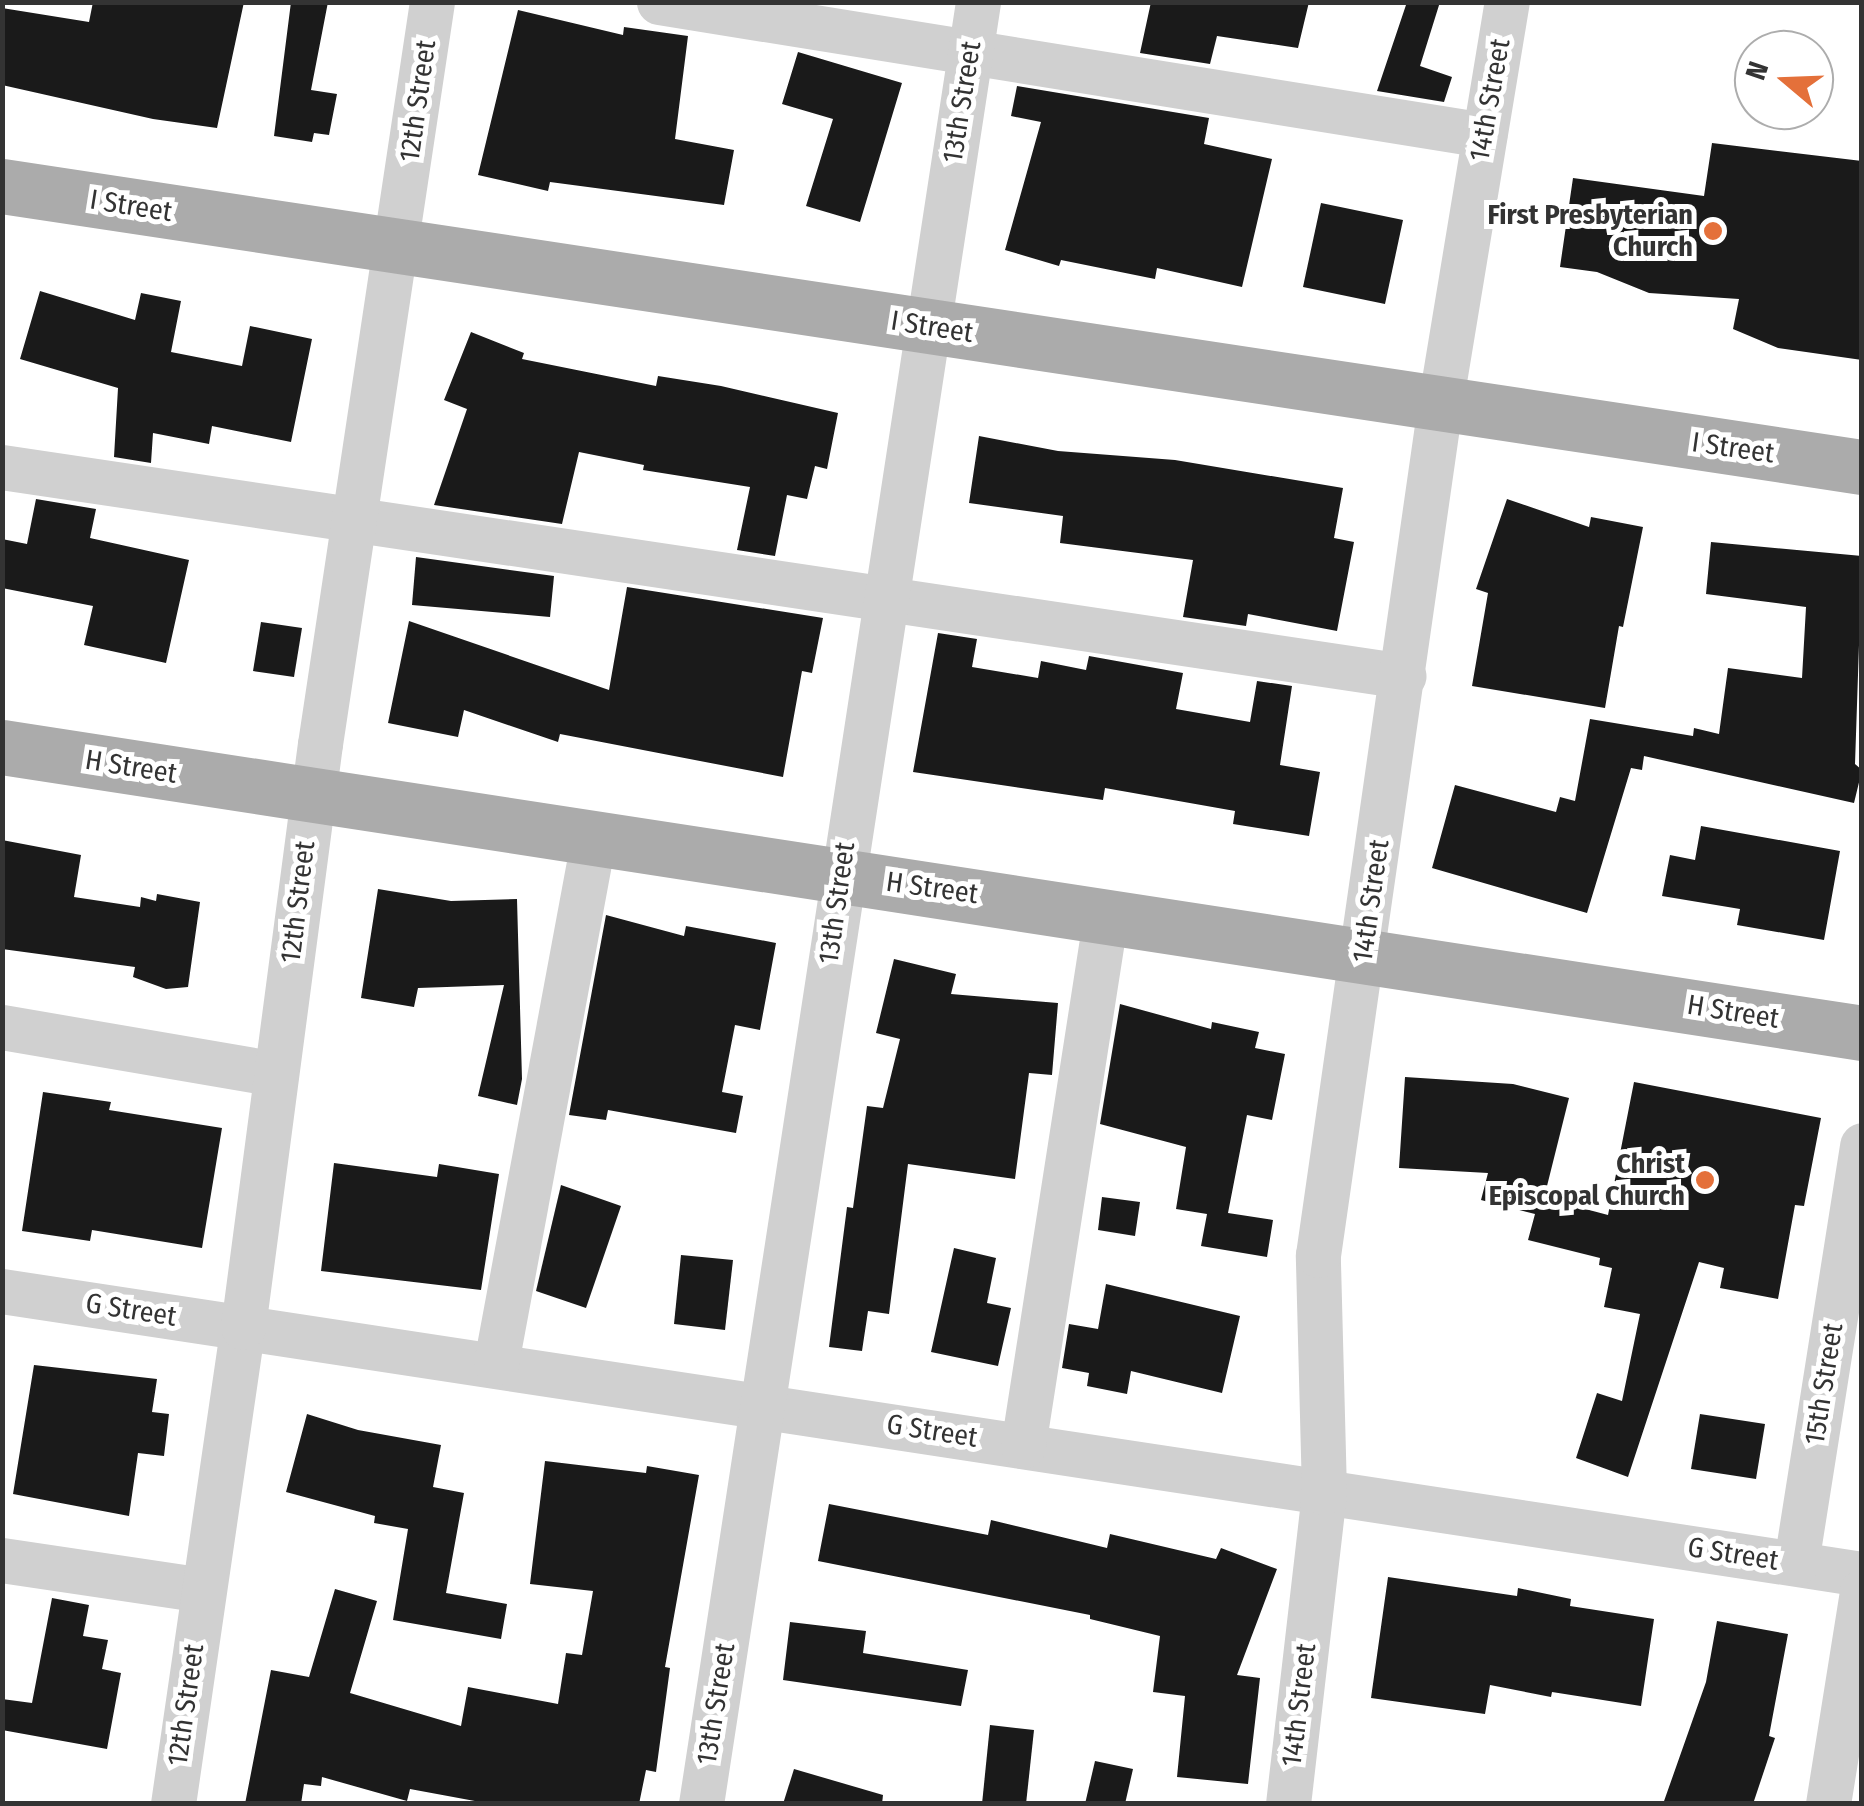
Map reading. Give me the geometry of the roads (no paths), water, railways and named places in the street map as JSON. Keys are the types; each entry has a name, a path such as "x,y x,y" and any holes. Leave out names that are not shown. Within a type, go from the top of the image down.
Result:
{"main road":[{"name":"I Street","path":"2,186 1862,467"},
{"name":"H Street","path":"2,747 1364,953 1862,1033"}],"street":[{"name":"12th Street","path":"172,1804 243,1327 312,795 432,2"},
{"path":"659,2 1484,136"},
{"name":"13th Street","path":"700,1804 840,875 978,2"},
{"name":"14th Street","path":"1288,1804 1324,1492 1318,1255 1440,405 1507,2"},
{"path":"2,467 1403,676"},
{"path":"496,1363 594,836"},
{"path":"1023,1446 1106,914"},
{"path":"2,1027 276,1074"},
{"name":"15th Street","path":"1796,1564 1862,1145"},
{"name":"G Street","path":"2,1291 496,1363 1862,1574"},
{"path":"2,1560 202,1590"},
{"path":"1828,1804 1862,1592"}],"place":[{"name":"First Presbyterian Church","path":"1713,231"},
{"name":"Christ Episcopal Church","path":"1705,1180"}]}
